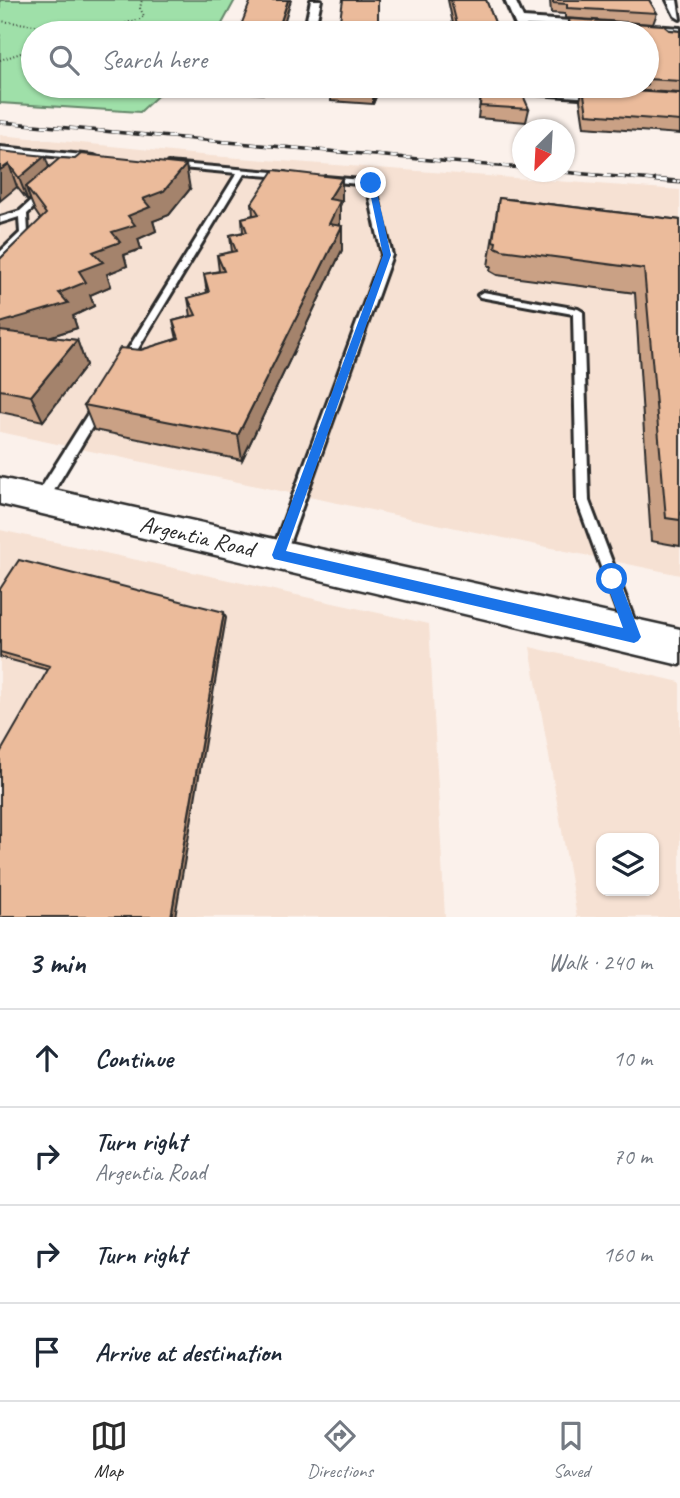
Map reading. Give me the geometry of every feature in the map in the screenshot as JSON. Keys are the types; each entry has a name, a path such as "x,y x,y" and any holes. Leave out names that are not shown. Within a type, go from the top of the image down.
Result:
{"street":[{"path":"312,21 316,0"},
{"path":"510,0 518,21"},
{"path":"672,0 680,16"},
{"path":"659,30 680,31"},
{"path":"658,98 680,100"},
{"name":"Argentia Road","path":"0,491 680,647"}],"lane":[{"path":"0,149 99,158"},
{"path":"77,165 86,157"},
{"path":"164,164 294,176"},
{"path":"121,370 242,171"},
{"path":"278,555 387,255 371,183 320,178"},
{"path":"0,220 23,213 50,189"},
{"path":"0,257 24,234 23,213"},
{"path":"483,295 578,312 583,501 634,637"},
{"path":"40,500 106,393"}],"path":[{"path":"133,21 144,16 140,8 142,0"},
{"path":"0,21 21,24"},
{"path":"0,60 21,53"}],"shaded area":[{"path":"0,135 211,156 512,178 512,182 570,182 680,190 680,575 0,432"},
{"path":"0,530 429,624 445,917 0,917"},
{"path":"530,647 680,682 680,917 577,917"}],"green space":[{"path":"0,0 235,0 224,21 21,21 21,98 155,98 140,112 0,103"}],"building":[{"path":"251,0 288,0 281,21 243,21"},
{"path":"343,0 378,0 378,21 340,21"},
{"path":"451,0 486,0 494,21 456,21"},
{"path":"553,0 649,0 657,13 567,8 567,4 553,3"},
{"path":"569,19 600,21 569,21"},
{"path":"659,25 669,30 680,31 680,81 659,80"},
{"path":"659,93 680,94 680,121 587,114 585,98 659,98"},
{"path":"481,98 524,98 529,109 480,106"},
{"path":"0,151 45,156 19,178 9,164 0,170"},
{"path":"81,154 186,165 164,191 143,199 150,207 128,216 135,225 112,232 120,242 93,252 103,262 79,271 86,282 59,293 68,303 0,323 0,259 46,214 26,187 60,158 75,159"},
{"path":"274,170 342,178 329,199 340,201 329,224 342,226 238,435 84,405 120,348 141,350 179,338 173,321 196,315 188,298 209,292 204,274 224,271 217,255 236,251 230,235 247,232 242,218 259,214 252,203"},
{"path":"499,198 680,220 680,520 666,518 644,269 495,247 496,242 493,241"},
{"path":"0,331 77,340 31,396 0,390"},
{"path":"19,560 224,612 171,917 0,917 0,753 50,666 0,652 0,589"}],"railway":[{"path":"0,122 512,167"},
{"path":"575,173 677,182"},
{"path":"656,180 680,182"}],"route":[{"path":"371,183 387,255 278,555 634,637 612,579"}]}
